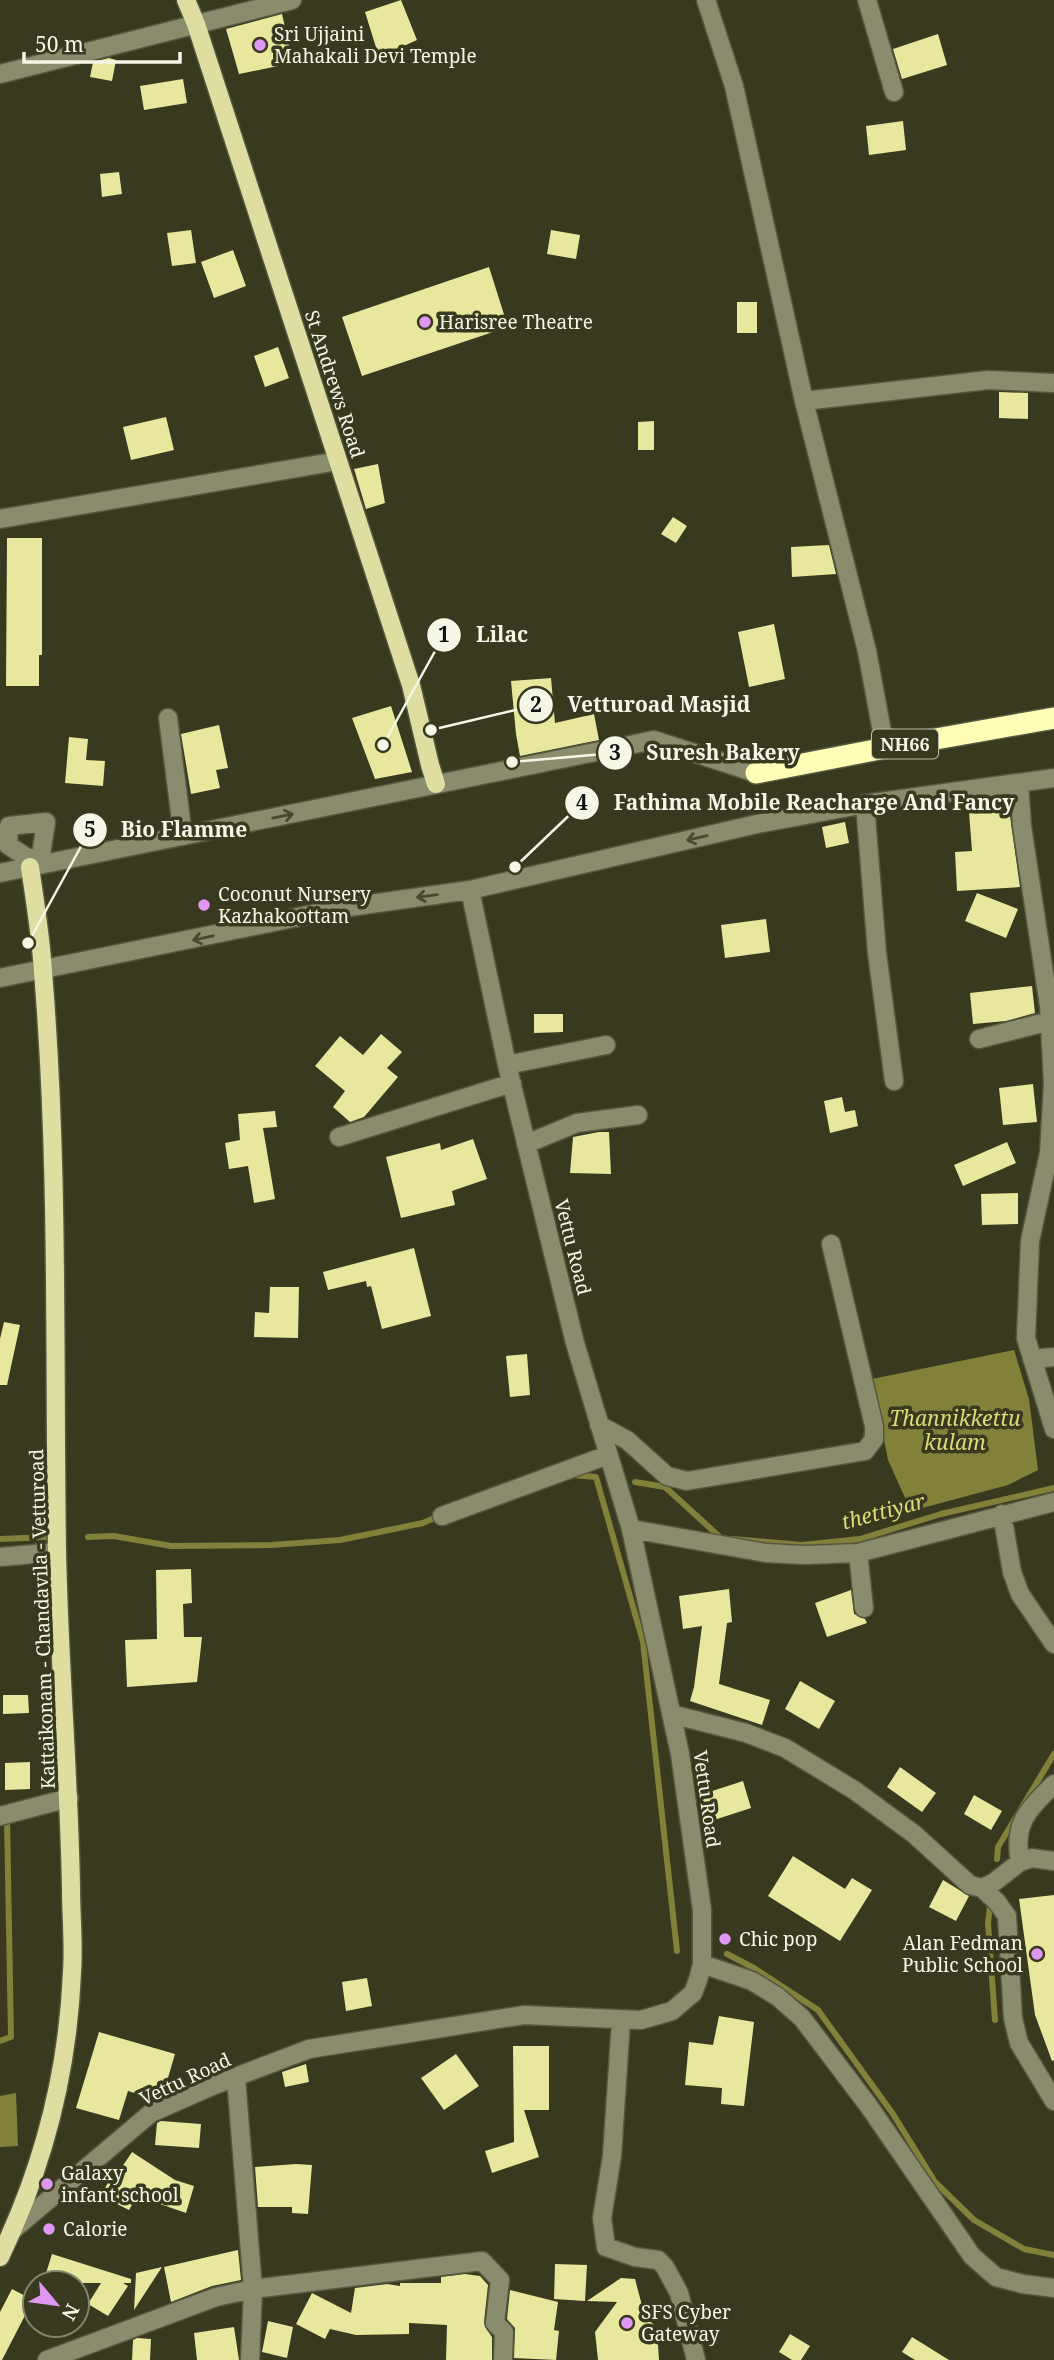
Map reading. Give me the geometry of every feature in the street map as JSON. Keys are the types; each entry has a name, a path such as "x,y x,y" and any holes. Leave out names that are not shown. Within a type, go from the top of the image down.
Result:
{"highway":[{"name":"NH66","path":"756,773 1054,718"}],"main road":[{"name":"St Andrews Road","path":"186,0 411,685 429,765 436,784"},
{"name":"Kattaikonam - Chandavila - Vetturoad","path":"0,2257 14,2228 43,2146 63,2059 72,1972 69,1798 62,1699 57,1552 53,1122 43,968 30,863"}],"street":[{"path":"0,74 292,0"},
{"path":"706,0 734,86 804,401 867,651 885,748"},
{"path":"867,0 894,92"},
{"path":"804,401 988,380 1054,383"},
{"path":"0,519 338,461"},
{"path":"168,718 183,836"},
{"path":"0,873 30,863 183,836 654,740 756,773"},
{"path":"0,978 342,908 470,890 757,824 865,804 1054,778"},
{"path":"1019,783 1022,826 1050,1021 1053,1084 1049,1153 1030,1241 1026,1338 1054,1429"},
{"path":"865,804 877,953 894,1081"},
{"name":"Vettu Road","path":"14,2228 151,2113 309,2049 524,2015 621,2021 657,2017 672,2011 693,1993 702,1964 702,1910 680,1754 631,1529 575,1343 526,1144 470,890"},
{"path":"979,1039 1050,1021"},
{"path":"339,1137 510,1074 606,1045"},
{"path":"526,1144 576,1123 638,1115"},
{"path":"599,1425 627,1440 667,1476 687,1481 865,1451 874,1439 874,1426 831,1244"},
{"path":"1032,1359 1054,1357"},
{"path":"442,1516 608,1455"},
{"path":"631,1529 766,1553 858,1553 1054,1502"},
{"path":"1002,1514 1012,1572 1020,1594 1054,1644"},
{"path":"0,1557 57,1552"},
{"path":"858,1553 864,1608"},
{"path":"671,1714 746,1733 785,1748 854,1790 914,1834 959,1877 970,1885 982,1888 997,1902 1007,1916 1013,2018 1019,2043 1054,2101"},
{"path":"1020,1862 1016,1842 1018,1829 1054,1784"},
{"path":"0,1816 69,1798"},
{"path":"982,1888 1020,1862 1032,1858 1054,1861"},
{"path":"702,1964 752,1981 778,1997 802,2018 868,2105 972,2256 996,2277 1054,2288"},
{"path":"621,2021 612,2156 602,2218 606,2247 635,2257 658,2260 665,2267 679,2293 696,2360"},
{"path":"236,2078 253,2289 250,2360"},
{"path":"47,2360 216,2297 253,2289 482,2261 500,2280 495,2323 504,2332 503,2360"}],"water":[{"name":"Thannikkettu kulam","path":"1014,1350 1029,1399 1038,1470 1008,1485 911,1511 888,1460 872,1379"},
{"path":"16,2093 18,2146 0,2147 0,2096"}],"building":[{"path":"401,0 417,40 379,57 365,12"},
{"name":"Sri Ujjaini Mahakali Devi Temple","path":"282,14 293,63 239,74 226,29"},
{"path":"938,34 947,65 902,79 893,49"},
{"path":"109,58 116,60 112,81 90,77 93,62"},
{"path":"183,79 187,103 144,110 140,86"},
{"path":"903,121 906,150 869,155 866,126"},
{"path":"119,172 122,194 102,197 100,174"},
{"path":"191,230 196,263 172,266 167,233"},
{"path":"551,230 580,235 576,259 547,254"},
{"path":"233,250 246,286 214,298 201,262"},
{"name":"Harisree Theatre","path":"489,267 508,327 362,376 342,317"},
{"path":"737,302 757,302 757,333 737,333"},
{"path":"278,347 289,378 265,387 254,356"},
{"path":"999,392 1028,393 1028,419 999,418"},
{"path":"166,417 174,450 131,460 123,427"},
{"path":"654,421 654,450 638,450 638,422"},
{"path":"378,464 385,503 366,509 354,469"},
{"path":"673,517 687,526 676,543 661,534"},
{"path":"7,538 42,538 42,655 39,655 39,686 6,686"},
{"path":"829,545 836,574 792,577 791,547"},
{"path":"774,624 785,679 749,687 738,632"},
{"path":"551,678 555,723 594,714 599,740 520,756 511,681"},
{"path":"391,706 412,772 375,779 352,718"},
{"path":"219,725 228,768 216,770 220,788 191,794 181,734"},
{"path":"69,737 88,739 86,760 105,761 103,786 65,783"},
{"path":"1009,809 1020,887 957,891 955,852 972,851 969,812"},
{"path":"845,822 849,843 826,848 822,827"},
{"path":"977,893 1018,909 1006,938 965,921"},
{"path":"766,919 770,952 725,958 721,925"},
{"path":"1032,986 1035,1013 1006,1021 973,1024 970,993"},
{"path":"534,1014 563,1014 563,1032 534,1033"},
{"path":"381,1034 402,1052 387,1068 398,1077 364,1117 350,1122 333,1107 345,1091 315,1066 340,1036 363,1055"},
{"path":"1033,1084 1037,1122 1003,1125 999,1088"},
{"path":"842,1097 845,1112 855,1110 858,1126 830,1133 824,1101"},
{"path":"275,1111 277,1127 263,1128 275,1199 254,1203 248,1166 229,1169 225,1143 240,1140 238,1114"},
{"path":"609,1132 611,1174 570,1173 573,1137"},
{"path":"473,1139 487,1179 452,1191 455,1205 401,1218 386,1157 440,1143 441,1150"},
{"path":"1007,1142 1016,1163 963,1186 954,1165"},
{"path":"1018,1193 1018,1224 982,1225 981,1194"},
{"path":"414,1248 431,1316 382,1329 371,1286 367,1287 366,1281 328,1290 323,1272"},
{"path":"270,1287 299,1287 298,1338 254,1337 255,1312 269,1313"},
{"path":"4,1322 20,1325 7,1385 0,1385 0,1339"},
{"path":"527,1354 530,1395 510,1397 506,1356"},
{"path":"191,1569 192,1603 183,1604 184,1637 202,1637 197,1682 127,1687 125,1640 157,1639 156,1570"},
{"path":"729,1589 732,1622 727,1623 719,1684 770,1700 762,1725 690,1701 702,1626 683,1629 679,1596"},
{"path":"851,1590 854,1614 865,1619 867,1623 827,1637 815,1603"},
{"path":"800,1681 835,1701 819,1729 785,1709"},
{"path":"3,1695 28,1695 29,1713 3,1714"},
{"path":"30,1762 30,1789 5,1790 5,1763"},
{"path":"900,1767 936,1793 922,1812 887,1787"},
{"path":"743,1781 751,1808 708,1822 700,1795"},
{"path":"974,1795 1002,1811 991,1830 964,1814"},
{"path":"793,1856 845,1889 852,1878 872,1890 840,1941 768,1896"},
{"path":"943,1880 969,1896 956,1921 929,1907"},
{"path":"1054,1895 1052,2061 1035,2015 1019,1899"},
{"path":"367,1978 372,2006 346,2011 342,1982"},
{"path":"719,2016 754,2022 744,2106 721,2104 722,2088 685,2085 689,2042 713,2045"},
{"path":"99,2032 175,2054 163,2095 154,2099 128,2091 119,2120 76,2108"},
{"path":"513,2046 549,2046 549,2110 524,2110 539,2157 492,2173 485,2151 514,2142"},
{"path":"456,2054 479,2086 444,2110 421,2078"},
{"path":"306,2064 309,2082 285,2087 282,2072"},
{"path":"157,2123 201,2124 199,2148 155,2145"},
{"path":"132,2152 175,2180 194,2186 186,2213 137,2196 129,2210 101,2196 114,2171 118,2173"},
{"path":"312,2165 308,2214 292,2213 292,2207 258,2207 255,2167"},
{"path":"238,2250 241,2280 212,2286 171,2302 164,2267"},
{"path":"52,2254 131,2279 131,2283 123,2283 128,2286 108,2316 91,2306 91,2299 101,2283 91,2283 91,2269 47,2269"},
{"path":"555,2264 587,2265 585,2301 554,2299"},
{"path":"162,2267 134,2310 136,2273"},
{"path":"465,2274 480,2276 488,2285 484,2322 492,2337 492,2360 446,2360 447,2325 409,2323 409,2334 356,2335 330,2329 325,2339 296,2324 312,2293 351,2313 355,2288 387,2284 400,2286 400,2283 441,2283 441,2277"},
{"name":"SFS Cyber Gateway","path":"621,2278 635,2279 644,2313 657,2329 659,2360 598,2360 595,2332 617,2302 587,2301"},
{"path":"12,2289 21,2294 21,2323 2,2360 0,2360 0,2312"},
{"path":"510,2290 558,2302 554,2330 559,2331 556,2360 514,2358 515,2328 507,2319"},
{"path":"268,2321 293,2327 287,2358 262,2352"},
{"path":"234,2327 239,2360 197,2360 194,2333"},
{"path":"790,2334 810,2346 801,2360 792,2360 779,2352"},
{"path":"912,2337 949,2360 915,2360 902,2352"},
{"path":"151,2339 150,2360 132,2360 133,2340"}],"waterway":[{"path":"573,1475 596,1477 643,1642 677,1951"},
{"path":"635,1482 665,1487 721,1538"},
{"name":"thettiyar","path":"732,1539 802,1545 860,1539 941,1514 1054,1488"},
{"path":"88,1537 114,1536 171,1546 271,1545 340,1540 423,1523 439,1516"},
{"path":"0,1539 51,1537"},
{"path":"997,1859 998,1847 1054,1754"},
{"path":"0,2041 11,2037 7,1818"},
{"path":"990,1906 988,1923 995,2020"},
{"path":"727,1954 754,1968 818,2010 893,2114 935,2182 974,2220 1024,2249 1054,2255"}],"place":[{"name":"Sri Ujjaini Mahakali Devi Temple","path":"260,45"},
{"name":"Harisree Theatre","path":"425,322"},
{"name":"Vetturoad Masjid","path":"431,730"},
{"name":"Lilac","path":"383,745"},
{"name":"Suresh Bakery","path":"512,762"},
{"name":"Fathima Mobile Reacharge And Fancy","path":"515,867"},
{"name":"Coconut Nursery Kazhakoottam","path":"204,905"},
{"name":"Bio Flamme","path":"28,943"},
{"name":"Chic pop","path":"725,1939"},
{"name":"Alan Fedman Public School","path":"1037,1954"},
{"name":"Galaxy infant school","path":"47,2184"},
{"name":"Calorie","path":"49,2229"},
{"name":"SFS Cyber Gateway","path":"627,2323"}]}
